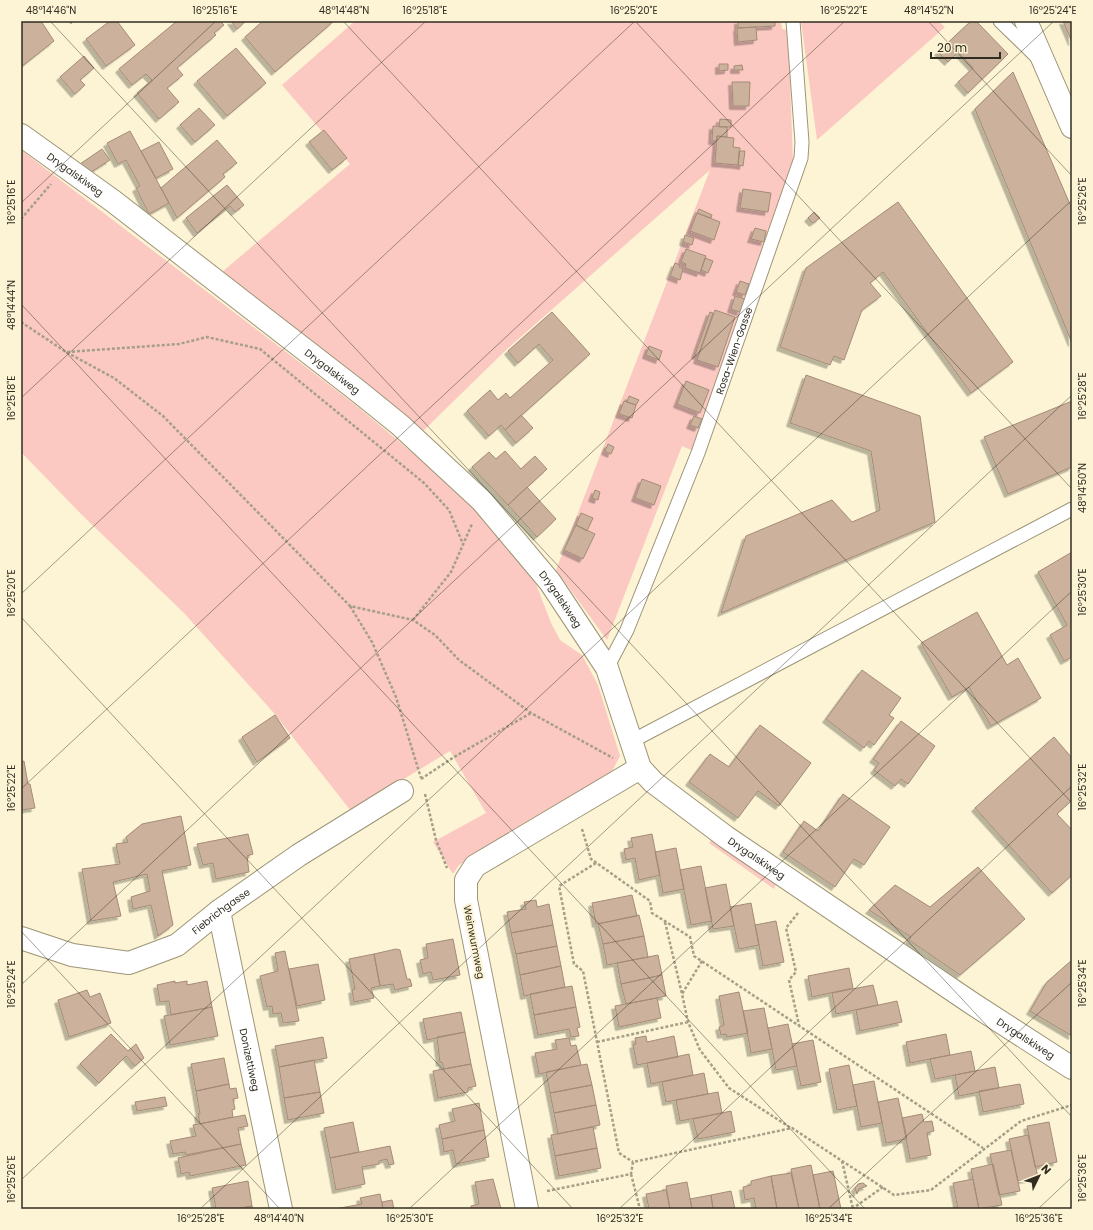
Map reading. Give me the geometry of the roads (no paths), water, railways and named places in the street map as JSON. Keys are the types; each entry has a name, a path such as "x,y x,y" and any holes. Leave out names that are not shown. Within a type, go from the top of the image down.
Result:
{"street":[{"path":"1026,21 1072,127"},
{"name":"Drygalskiweg","path":"21,135 113,201 358,391 400,425 482,501 550,582 607,668 640,768 653,782 726,837 973,1004 1072,1068"},
{"name":"Weinwurmweg","path":"526,1202 466,900 466,880 476,866 640,768"},
{"name":"Fiebrichgasse","path":"21,938 72,955 129,963 177,945 219,911 299,855 402,791"},
{"name":"Donizettiweg","path":"219,911 281,1209"}],"lane":[{"name":"Rosa-Wien-Gasse","path":"607,668 627,630 698,453 801,158 802,142 793,21"},
{"path":"1000,21 1045,64"},
{"path":"632,741 1072,509"}]}
